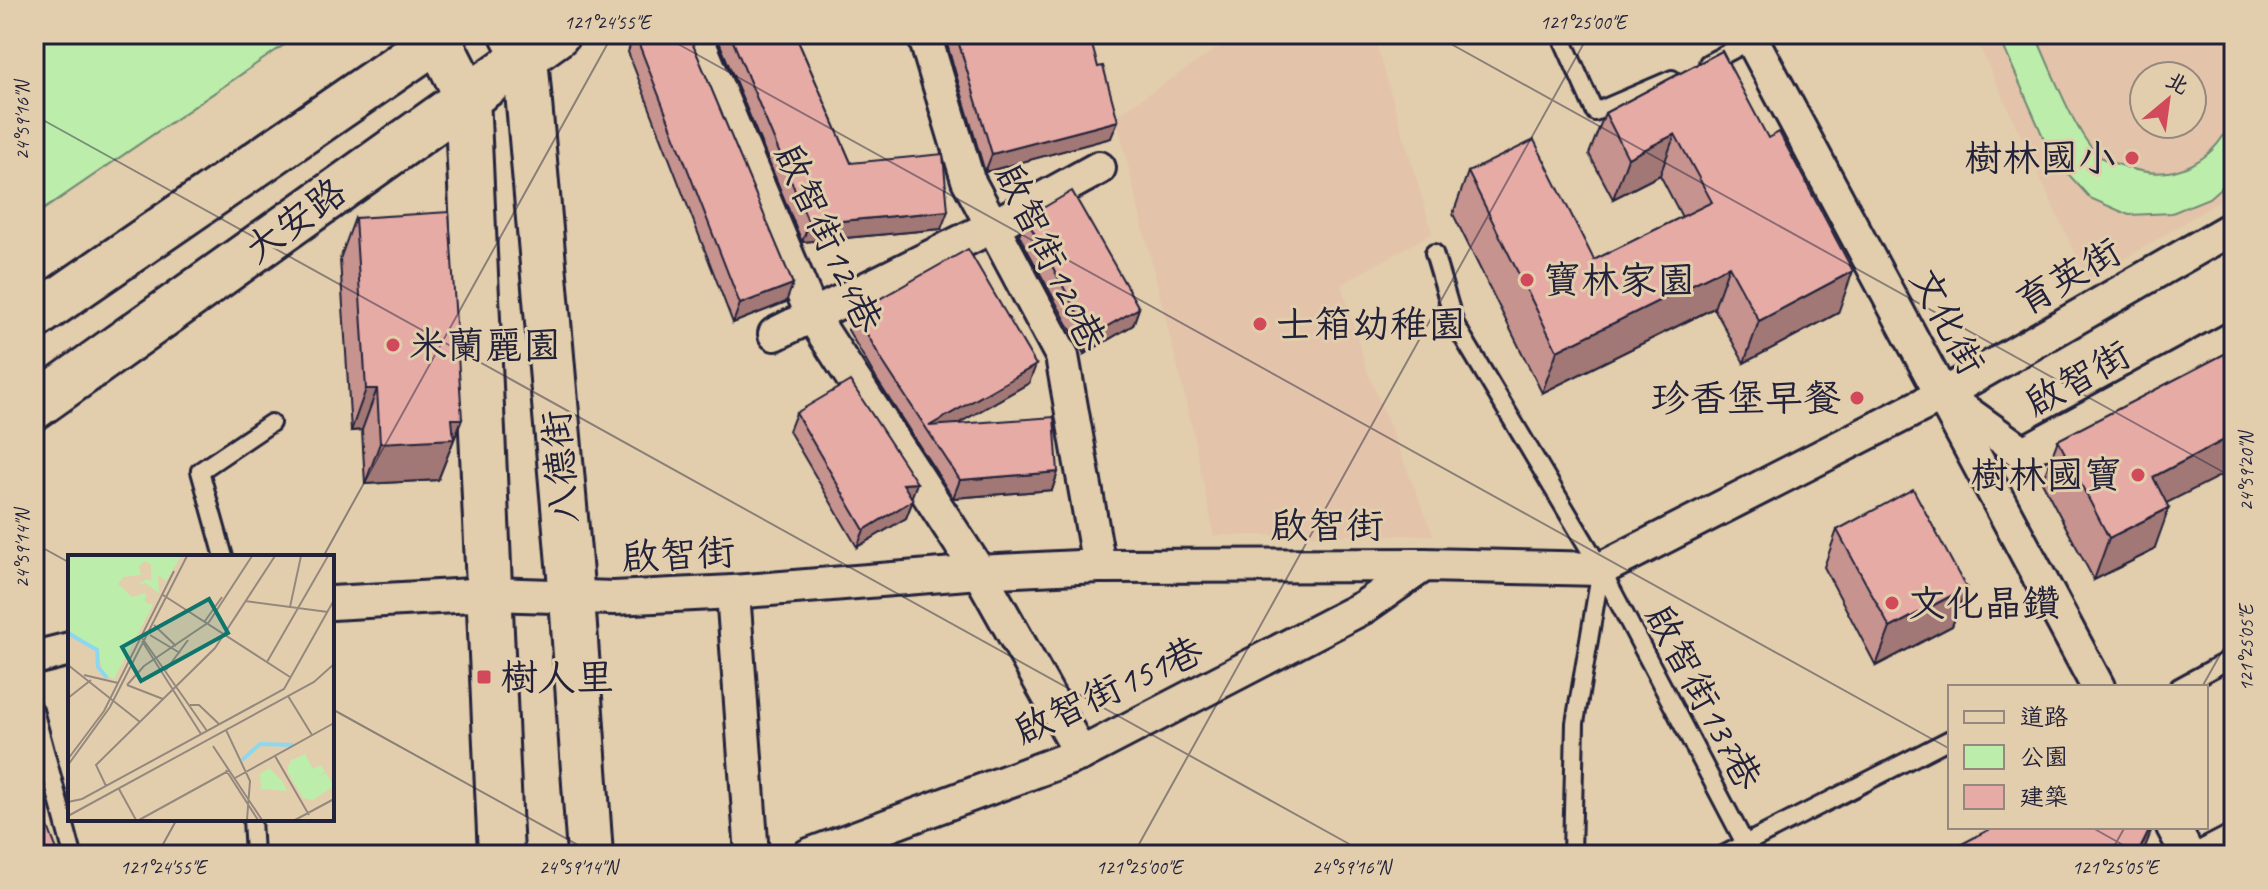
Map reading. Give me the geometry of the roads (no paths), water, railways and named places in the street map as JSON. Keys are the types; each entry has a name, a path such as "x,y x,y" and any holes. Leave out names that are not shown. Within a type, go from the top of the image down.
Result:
{"street":[{"name":"啟智街120巷","path":"927,35 968,180 1062,356 1099,566"},
{"name":"八德街","path":"441,37 467,96 501,855"},
{"name":"大安路","path":"34,317 441,37"},
{"name":"文化街","path":"1751,37 2097,685"},
{"name":"八德街","path":"532,42 590,855"},
{"name":"大安路","path":"34,407 467,96 532,42"},
{"name":"啟智街124巷","path":"702,51 813,317 979,572 1081,754"},
{"path":"775,334 993,226 1099,168"},
{"name":"育英街","path":"1942,395 2234,227"},
{"name":"啟智街","path":"334,603 490,594 614,598 1099,566 1424,565 1601,569 1942,395 2023,453 2234,338"},
{"name":"啟智街151巷","path":"809,855 1081,754 1364,607 1424,565"},
{"path":"733,592 752,855"},
{"path":"34,658 68,650"},
{"path":"2174,829 2188,855"},
{"path":"2207,855 2234,841"}],"lane":[{"path":"1560,34 1595,112 1719,58 1751,37"},
{"name":"啟智街137巷","path":"1434,253 1455,324 1601,569 1748,849"},
{"path":"223,555 200,471 271,423"},
{"path":"1572,855 1575,723 1601,569"},
{"path":"2183,685 2234,657"},
{"path":"34,710 73,855"},
{"path":"1723,855 1748,849 1948,740"},
{"path":"252,821 254,855"}],"place":[{"name":"樹林國小","path":"2132,158"},
{"name":"寶林家園","path":"1527,280"},
{"name":"士箱幼稚園","path":"1260,324"},
{"name":"米蘭麗園","path":"393,345"},
{"name":"珍香堡早餐","path":"1857,398"},
{"name":"樹林國寶","path":"2138,475"},
{"name":"文化晶鑽","path":"1892,603"},
{"name":"樹人里","path":"484,677"}]}
